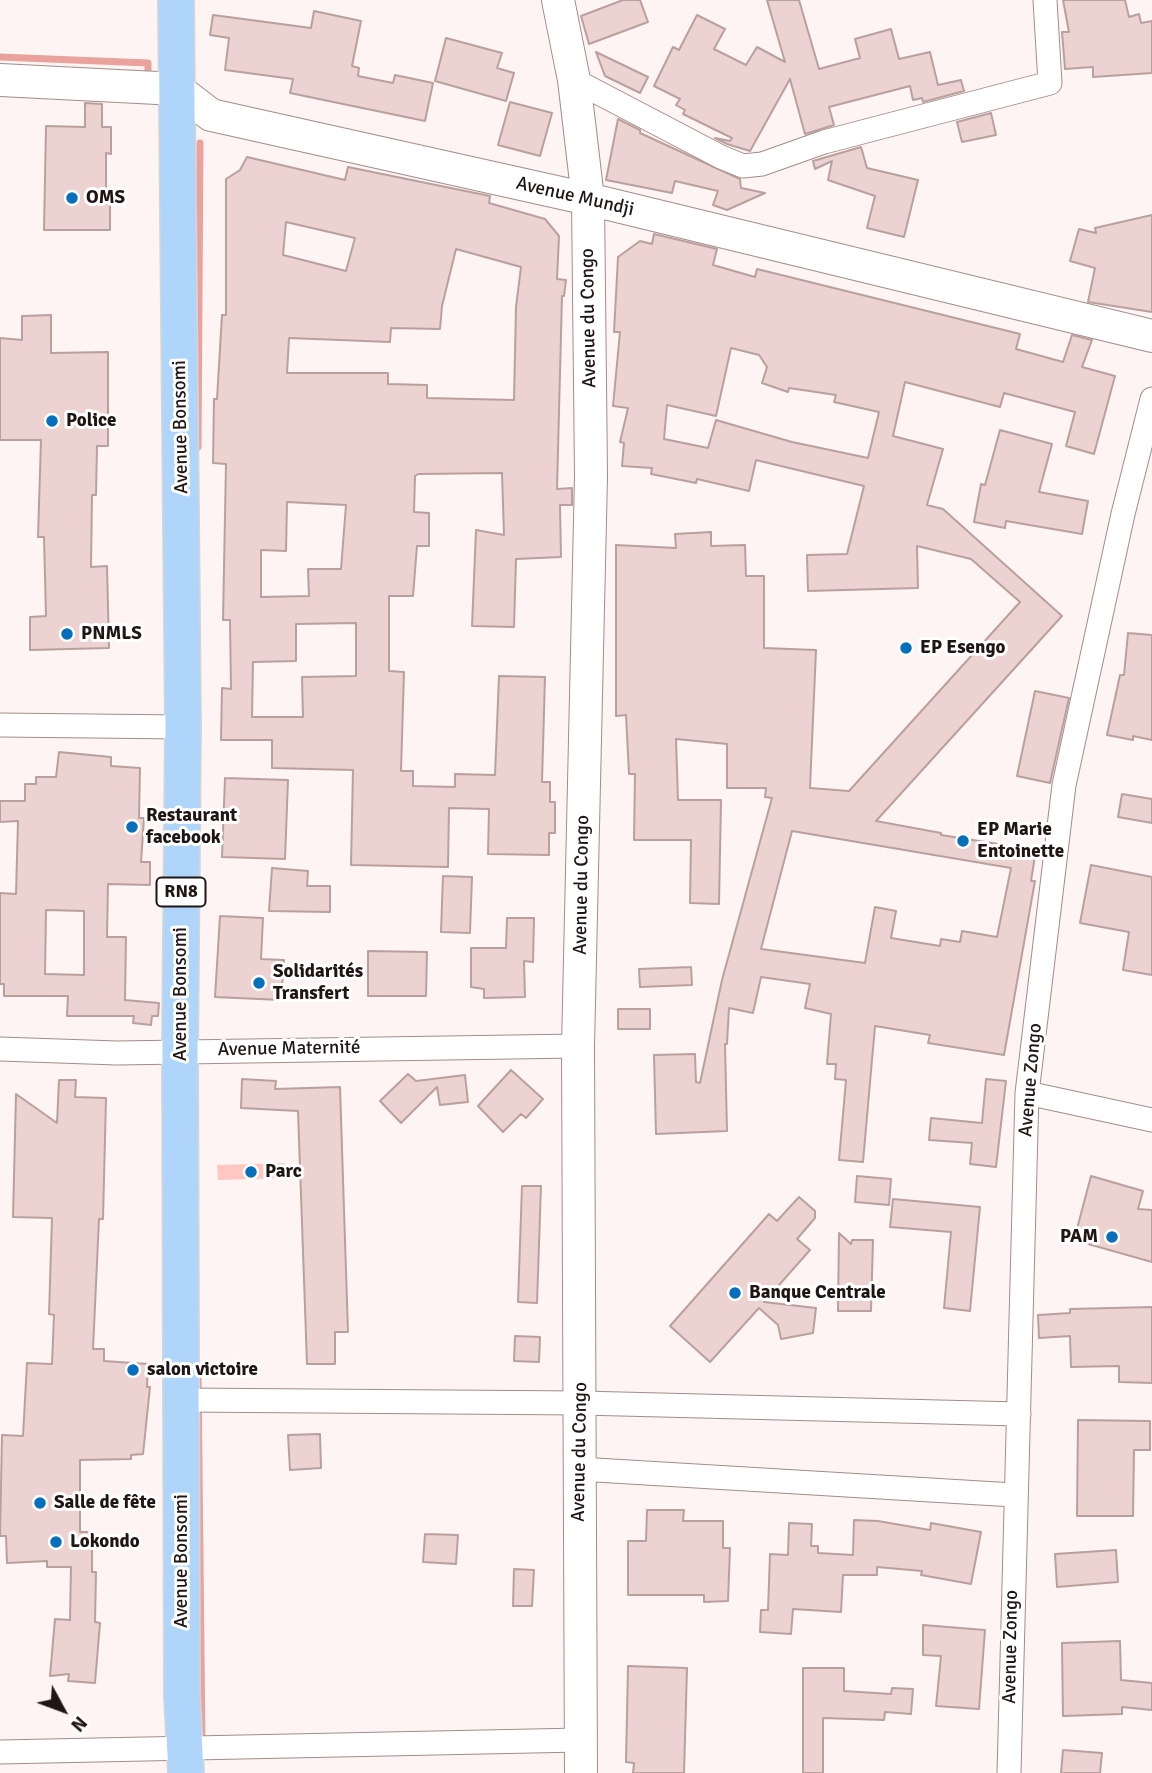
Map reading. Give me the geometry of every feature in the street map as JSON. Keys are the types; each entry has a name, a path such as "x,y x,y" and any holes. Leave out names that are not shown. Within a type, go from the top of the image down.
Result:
{"main road":[{"name":"RN8","path":"176,0 177,89"},
{"name":"Avenue Bonsomi","path":"177,89 183,727 180,1051 182,1696 185,1760"}],"street":[{"name":"Avenue du Congo","path":"558,0 574,80 588,199 591,477 578,1046 581,1773"},
{"path":"574,80 721,157 743,166 762,164 824,142 1050,83 1045,0"},
{"path":"0,80 177,89"},
{"name":"Avenue Mundji","path":"177,89 211,115 588,199 1152,336"},
{"name":"Avenue Zongo","path":"1009,1773 1014,1495 1019,1414 1027,1093 1064,785 1123,514 1152,399"},
{"path":"0,725 183,727"},
{"name":"Avenue Maternité","path":"0,1049 117,1053 578,1046"},
{"path":"1027,1093 1152,1120"},
{"path":"183,1400 581,1404 1019,1414"},
{"path":"579,1469 1014,1495"},
{"path":"0,1752 185,1760 580,1740"}],"shaded area":[{"name":"Parc","path":"285,1163 285,1178 218,1180 217,1165"}],"building":[{"path":"623,0 640,0 648,22 589,44 581,16"},
{"path":"767,0 799,0 819,69 860,58 855,39 891,29 899,59 930,52 938,85 961,80 964,91 923,102 922,98 913,100 910,86 829,107 834,125 805,134 790,79 750,151 727,144 715,138 730,141 732,138 683,114 685,110 676,105 680,99 654,86 673,47 679,50 697,15 725,29 714,49 746,65 757,47 785,62"},
{"path":"1063,0 1125,0 1129,17 1139,14 1141,23 1152,21 1152,73 1093,77 1093,67 1065,69 1062,32 1069,32"},
{"path":"314,11 361,21 352,66 359,68 358,76 393,83 395,75 433,83 425,121 290,93 293,79 225,70 229,38 210,35 213,15 311,28"},
{"path":"446,38 502,53 497,68 514,73 506,101 435,81"},
{"path":"596,52 648,77 640,93 605,76"},
{"path":"510,102 552,113 540,156 498,145"},
{"path":"85,103 102,104 102,127 111,127 111,154 106,153 106,203 110,203 110,230 44,230 46,126 85,127"},
{"path":"991,113 996,135 962,142 957,122"},
{"path":"618,119 640,130 640,133 740,179 741,188 765,193 727,210 713,205 718,191 675,181 672,193 606,180"},
{"path":"861,147 867,168 918,180 904,237 867,228 875,196 828,180 832,161 815,169 813,161"},
{"path":"247,157 345,180 348,167 490,196 489,203 545,219 559,236 557,279 566,280 562,296 557,489 572,488 572,505 560,505 561,557 516,559 514,627 472,626 476,530 504,535 502,473 418,474 415,476 414,512 429,513 429,546 417,546 413,596 389,596 389,671 404,672 401,771 413,771 413,786 455,787 455,774 495,775 499,676 545,677 542,782 550,782 550,802 555,802 555,833 549,833 549,855 488,854 489,809 449,808 448,867 351,865 353,770 272,768 272,740 221,740 222,688 231,689 230,620 223,620 226,464 213,463 214,399 217,399 222,315 226,315 226,179 240,170","holes":["286,222 355,238 346,271 283,255","456,249 521,267 516,307 514,400 427,398 427,385 388,384 388,373 287,373 289,338 390,342 391,328 440,329 442,306","287,502 346,505 341,569 308,569 309,596 261,597 261,550 286,551","356,623 356,676 302,677 303,717 252,717 253,662 296,661 296,624"]},
{"path":"1152,215 1152,312 1088,302 1095,268 1070,261 1079,229 1096,233 1095,228"},
{"path":"654,234 717,249 713,265 755,277 757,269 1020,334 1016,349 1063,362 1072,335 1092,340 1082,367 1115,376 1094,454 1066,446 1075,412 1004,393 1000,407 905,382 893,436 943,449 927,505 943,509 1062,616 876,821 941,835 1036,850 1031,881 1035,881 1004,1055 928,1043 930,1035 875,1026 863,1162 839,1160 846,1080 835,1079 836,1064 827,1064 831,1014 805,1008 810,984 761,977 753,1013 729,1008 725,1044 727,1131 656,1134 654,1055 695,1054 696,1082 700,1083 722,980 772,798 765,797 766,788 727,788 727,744 676,739 678,800 721,800 719,904 690,903 691,840 634,840 635,774 629,774 626,715 616,716 616,545 676,548 675,534 711,532 711,546 745,545 746,576 764,576 764,648 816,650 810,788 849,791 1020,602 971,559 917,546 918,588 808,591 807,555 847,554 864,486 756,460 749,491 697,479 696,483 651,474 652,468 622,466 624,443 620,442 628,408 613,406 620,332 614,332 618,257 640,241 652,244","holes":["731,348 759,355 767,367 762,383 788,392 789,388 836,395 834,402 879,412 868,458 792,442 716,420 708,448 664,439 667,405 716,416","792,831 1011,868 997,937 962,931 960,942 941,939 940,946 891,938 896,911 875,907 865,963 761,949"]},
{"path":"51,315 51,353 108,352 108,446 97,446 96,495 92,495 91,567 107,566 109,648 30,650 30,617 46,616 44,537 38,537 41,440 0,440 0,338 22,340 22,316"},
{"path":"1000,430 1052,444 1039,492 1088,501 1082,534 1006,521 1005,528 974,522 981,484 985,485"},
{"path":"1128,633 1152,635 1152,740 1107,735 1120,675 1124,675"},
{"path":"1035,691 1069,698 1050,783 1017,776"},
{"path":"59,752 111,757 111,766 140,768 139,818 144,818 141,862 150,862 150,885 108,884 107,937 126,937 125,1000 159,1003 158,1016 152,1016 151,1025 133,1023 134,1016 67,1016 68,996 4,996 4,984 0,984 0,893 16,894 18,821 0,822 0,801 25,801 25,784 36,784 36,777 56,777","holes":["46,910 84,911 84,975 45,974"]},
{"path":"225,778 288,780 285,859 222,857"},
{"path":"1122,794 1152,799 1152,823 1118,817"},
{"path":"1091,865 1152,877 1152,975 1123,970 1129,932 1080,923"},
{"path":"272,868 308,871 307,886 330,886 330,912 269,911"},
{"path":"443,876 472,877 470,933 441,932"},
{"path":"220,916 263,918 261,959 284,960 281,1000 215,997"},
{"path":"507,918 534,918 533,962 524,961 525,997 484,998 484,989 471,987 471,948 506,948"},
{"path":"368,951 427,952 426,996 368,996"},
{"path":"691,967 692,985 640,987 639,969"},
{"path":"618,1009 650,1009 650,1029 618,1029"},
{"path":"511,1070 543,1099 526,1118 521,1114 503,1132 478,1106"},
{"path":"408,1074 416,1081 465,1075 468,1102 440,1105 437,1087 401,1123 380,1101"},
{"path":"242,1079 276,1081 275,1089 340,1087 348,1332 335,1332 335,1364 307,1364 298,1111 241,1108"},
{"path":"986,1079 1006,1081 996,1167 970,1164 972,1143 929,1140 931,1118 982,1123"},
{"path":"59,1080 76,1080 75,1097 106,1098 103,1219 99,1219 93,1349 104,1349 104,1361 148,1364 147,1387 150,1387 143,1454 131,1455 131,1459 80,1460 80,1532 92,1532 92,1572 96,1572 95,1622 100,1623 95,1683 68,1681 69,1674 50,1676 55,1619 70,1620 71,1567 47,1567 47,1561 7,1563 6,1536 0,1536 2,1435 23,1436 27,1363 52,1364 54,1315 49,1314 52,1218 13,1217 16,1094 57,1123"},
{"path":"857,1176 891,1179 889,1205 855,1202"},
{"path":"1091,1176 1143,1191 1138,1209 1152,1210 1152,1262 1074,1240"},
{"path":"522,1186 541,1186 537,1303 518,1302"},
{"path":"799,1197 815,1211 815,1218 797,1239 810,1250 764,1302 816,1308 813,1333 781,1339 778,1325 759,1308 710,1362 670,1326 769,1214 777,1221"},
{"path":"893,1199 980,1207 970,1311 944,1308 951,1232 890,1227"},
{"path":"839,1233 851,1244 852,1240 873,1240 871,1311 838,1311"},
{"path":"1152,1307 1152,1383 1119,1382 1119,1366 1071,1367 1070,1336 1039,1338 1038,1315 1070,1313 1070,1309"},
{"path":"515,1336 540,1337 539,1362 514,1361"},
{"path":"1078,1420 1150,1421 1150,1450 1134,1450 1133,1516 1077,1516"},
{"path":"320,1434 321,1468 290,1470 288,1435"},
{"path":"647,1510 684,1510 683,1521 723,1521 723,1548 730,1548 728,1601 704,1602 704,1595 628,1595 628,1541 646,1541"},
{"path":"854,1520 878,1521 930,1530 931,1523 981,1532 971,1584 921,1575 922,1571 877,1567 877,1575 843,1575 841,1612 793,1609 791,1634 760,1632 761,1610 768,1610 770,1554 788,1555 789,1523 812,1524 811,1546 818,1546 818,1553 853,1555"},
{"path":"425,1534 458,1535 456,1564 423,1562"},
{"path":"1116,1550 1118,1582 1057,1587 1055,1554"},
{"path":"514,1569 534,1570 532,1606 513,1606"},
{"path":"923,1625 985,1630 979,1709 936,1706 941,1656 923,1655"},
{"path":"1120,1641 1121,1680 1152,1683 1152,1710 1122,1707 1122,1714 1063,1716 1062,1643"},
{"path":"628,1666 687,1668 684,1773 633,1773 634,1763 626,1762"},
{"path":"803,1668 844,1668 844,1691 891,1694 892,1688 913,1689 911,1714 885,1712 884,1720 823,1718 823,1773 803,1773"},
{"path":"1063,1750 1102,1753 1100,1773 1061,1773"}],"waterway":[{"path":"0,57 148,63 148,78"},
{"path":"198,447 200,143"},
{"path":"198,1372 202,1745"}],"place":[{"name":"OMS","path":"72,198"},
{"name":"Police","path":"52,421"},
{"name":"PNMLS","path":"67,634"},
{"name":"EP Esengo","path":"906,648"},
{"name":"Restaurant facebook","path":"132,827"},
{"name":"EP Marie Entoinette","path":"963,841"},
{"name":"Solidarités Transfert","path":"259,983"},
{"name":"Parc","path":"251,1172"},
{"name":"PAM","path":"1112,1237"},
{"name":"Banque Centrale","path":"735,1293"},
{"name":"salon victoire","path":"133,1370"},
{"name":"Salle de fête","path":"40,1503"},
{"name":"Lokondo","path":"56,1542"}]}
